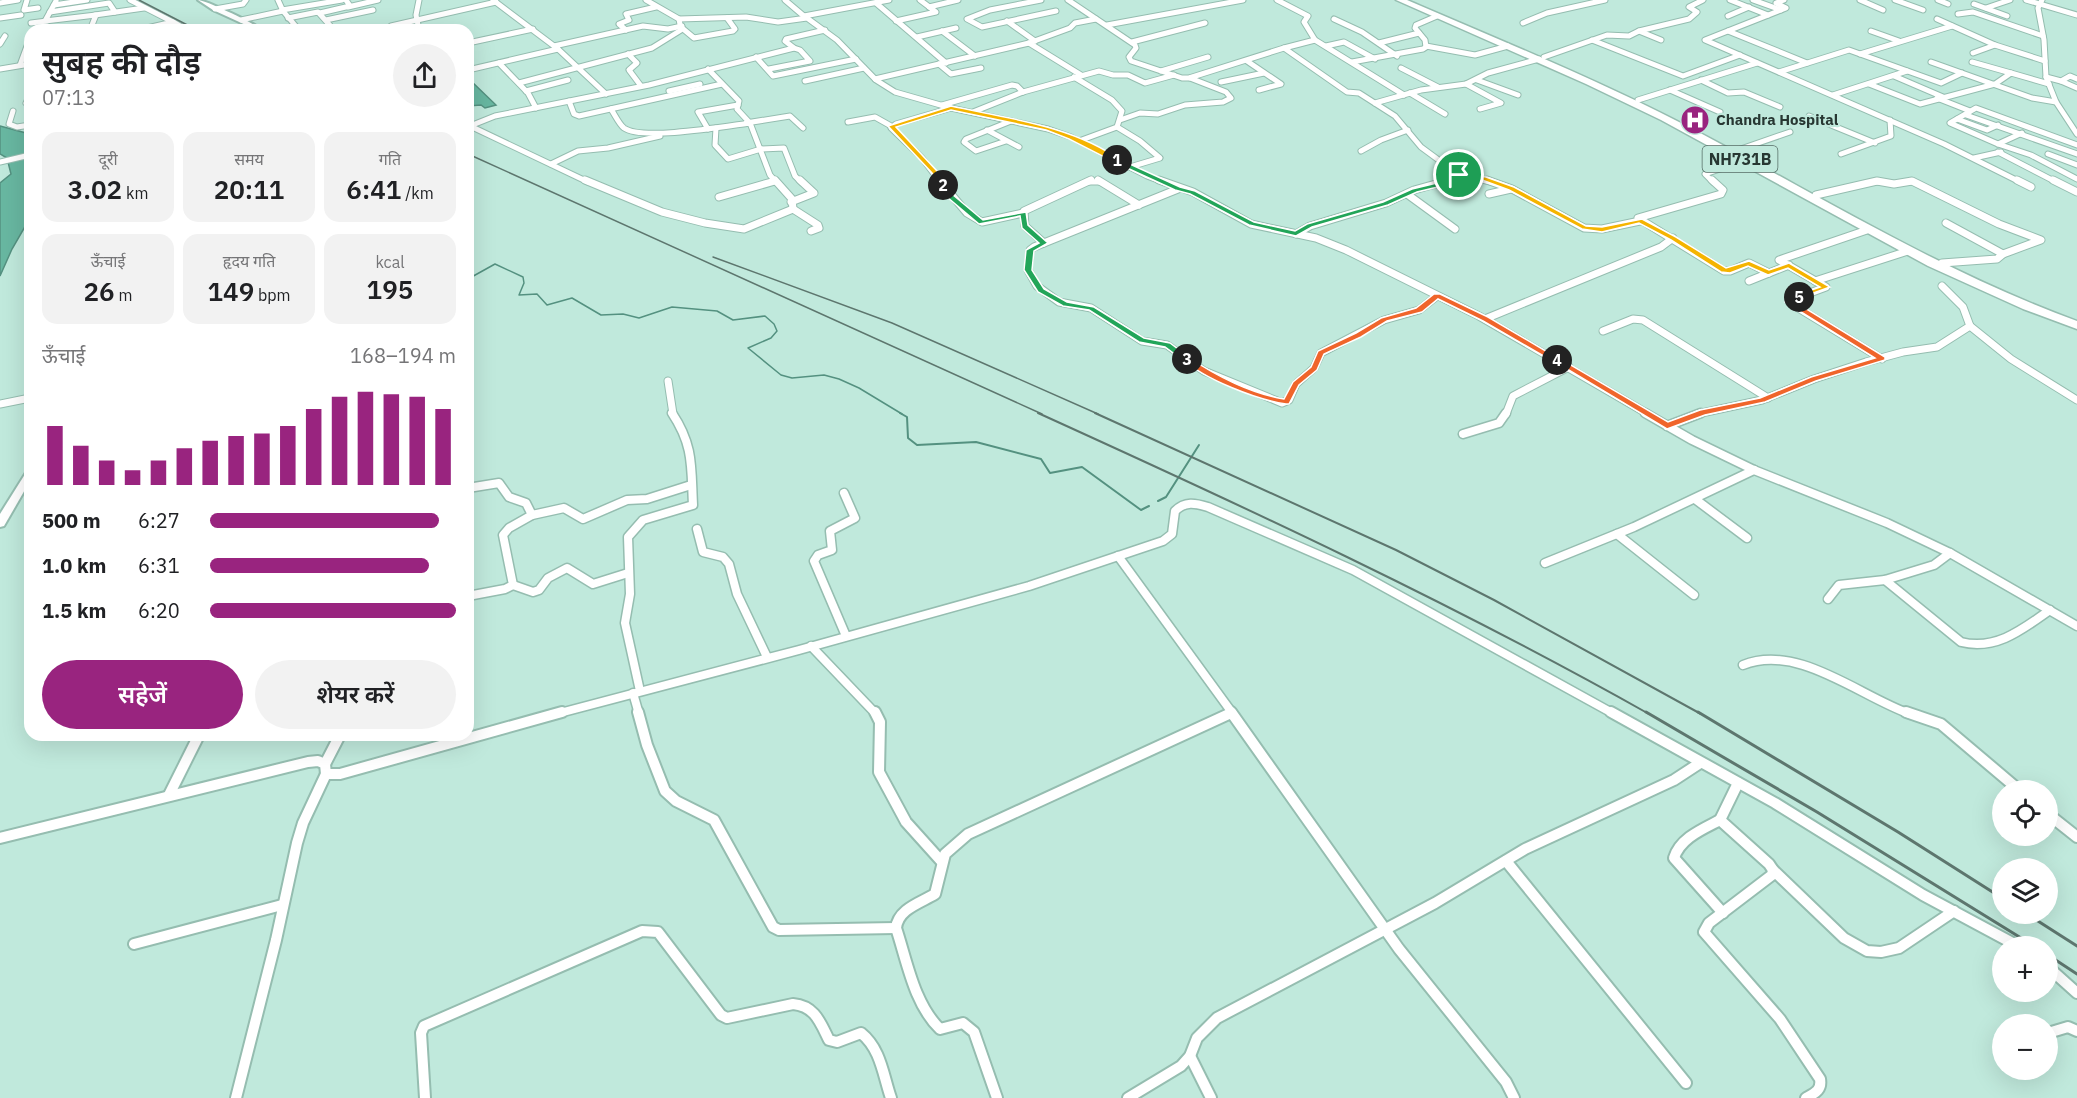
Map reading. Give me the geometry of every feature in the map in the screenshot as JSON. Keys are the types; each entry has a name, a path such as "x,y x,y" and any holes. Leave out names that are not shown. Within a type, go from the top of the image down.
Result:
{"highway":[{"name":"NH731B","path":"1400,0 1542,58 1632,101 1958,278 2012,302 2077,323"},
{"path":"1407,0 1638,100 1942,263 1984,284 2077,323"}],"street":[{"path":"0,3 18,0"},
{"path":"27,0 24,10 38,8"},
{"path":"47,21 44,20 55,3 87,0"},
{"path":"130,0 180,24"},
{"path":"201,0 214,9 249,24"},
{"path":"214,9 243,4 246,0"},
{"path":"278,0 282,11 294,24"},
{"path":"241,20 314,2 344,0 350,6 348,7"},
{"path":"288,18 378,0"},
{"path":"416,24 414,20 419,0"},
{"path":"646,0 681,25 694,38 733,31 735,29 727,18"},
{"path":"785,0 825,30 875,79 896,92 942,106 1048,129 1178,189 1193,192 1251,224 1296,234 1346,250 1485,319 1667,426 1754,470 1887,523 1950,553 2077,626"},
{"path":"849,0 857,6"},
{"path":"474,69 643,26 668,29 727,18 752,17 778,22 889,0"},
{"path":"896,21 936,12 920,0"},
{"path":"930,7 958,0"},
{"path":"1041,0 990,10 967,19 982,27 1056,11"},
{"path":"1068,0 1132,42 1136,48 1128,59 1226,92 1231,98 1223,102 1185,105 1158,114 1140,113 1120,120"},
{"path":"1107,25 1243,0"},
{"path":"1277,0 1308,16 1304,22 1315,40 1445,114"},
{"path":"1522,23 1547,13 1605,0"},
{"path":"1376,103 1438,87 1466,84 1501,69 1542,58 1607,35 1629,36 1640,31 1689,19 1697,12 1689,7 1703,0"},
{"path":"1730,0 1768,15"},
{"path":"1753,0 1781,10"},
{"path":"1784,0 1776,3 1786,8 1705,40 1890,120 2031,187"},
{"path":"1860,0 1883,10"},
{"path":"1895,0 1923,10"},
{"path":"1938,0 1948,4"},
{"path":"1986,8 2010,0"},
{"path":"2026,0 2041,2 2077,15"},
{"path":"399,24 495,1 578,66 606,94"},
{"path":"2041,2 2046,77 2056,102 2077,134"},
{"path":"50,12 110,3 115,12"},
{"path":"876,3 946,63"},
{"path":"1974,4 2007,16"},
{"path":"626,30 619,24 629,20 626,14 656,7"},
{"path":"31,23 144,8"},
{"path":"1728,16 1749,8"},
{"path":"326,20 373,10"},
{"path":"1958,14 1970,11 2043,36"},
{"path":"320,13 329,24"},
{"path":"0,18 21,15"},
{"path":"92,24 95,15"},
{"path":"1426,46 1425,40 1415,28 1416,25 1437,16"},
{"path":"1028,36 1062,30 1070,28 1075,23 1096,19"},
{"path":"1334,19 1379,43 1397,56"},
{"path":"1937,19 1995,45 2046,61"},
{"path":"1007,21 1035,40"},
{"path":"166,24 173,22"},
{"path":"1132,42 1205,23"},
{"path":"519,82 647,50 665,42 681,25"},
{"path":"1859,54 1952,26"},
{"path":"916,37 956,28"},
{"path":"474,42 532,29"},
{"path":"769,69 810,61 786,39 825,30"},
{"path":"875,79 1029,43 1062,30"},
{"path":"942,31 975,56"},
{"path":"1640,31 1661,40"},
{"path":"1728,31 1807,63"},
{"path":"1871,31 1899,41"},
{"path":"1379,43 1419,33"},
{"path":"0,44 5,36"},
{"path":"1189,78 1315,40"},
{"path":"1592,40 1683,76 1740,55"},
{"path":"1326,46 1344,42 1375,59"},
{"path":"1029,43 1081,75"},
{"path":"1972,53 1995,45"},
{"path":"1352,63 1397,56 1426,46 1475,55 1508,46"},
{"path":"474,124 487,119 641,86 794,48"},
{"path":"1284,48 1347,92 1359,93 1395,116 1421,147 1459,175 1484,179 1512,189 1584,228 1602,230 1640,221 1673,238 1724,271 1730,271 1749,263 1768,273"},
{"path":"1779,72 1849,50 1943,83 1962,72"},
{"path":"20,65 24,54"},
{"path":"628,54 637,63 629,70 641,86"},
{"path":"756,57 773,76 856,59"},
{"path":"1160,71 1208,57"},
{"path":"1247,61 1281,85 1259,90"},
{"path":"1931,62 2032,98 2056,102"},
{"path":"1972,62 2049,84"},
{"path":"499,63 519,82 536,108"},
{"path":"1638,100 1757,63"},
{"path":"939,64 951,74 981,68"},
{"path":"0,69 24,65"},
{"path":"805,81 864,68"},
{"path":"1401,68 1438,87"},
{"path":"708,69 739,101 737,109 752,125 775,181 790,196 792,206 818,225 819,228 812,231"},
{"path":"973,112 1023,92 1081,75 1103,71 1113,75 1128,75 1149,82 1174,75"},
{"path":"1833,95 1907,71"},
{"path":"1221,82 1264,73"},
{"path":"1869,84 1915,103 1960,95 1995,84 2011,73"},
{"path":"1894,76 1997,126 2077,154"},
{"path":"2061,81 2070,76 2077,78"},
{"path":"1074,77 1122,108 1117,127 1078,141"},
{"path":"2046,77 2077,88"},
{"path":"526,91 568,80"},
{"path":"1477,80 1518,95"},
{"path":"1701,80 1728,93 1742,91 1780,107"},
{"path":"569,101 576,116 720,82"},
{"path":"1466,84 1501,103 1480,109"},
{"path":"942,106 1012,85 1017,86 1023,92"},
{"path":"1670,90 1720,112"},
{"path":"708,129 698,112 738,105"},
{"path":"891,126 951,108"},
{"path":"2077,145 1976,108 1950,124 2010,149 2031,155 2077,179"},
{"path":"612,109 622,126 631,131 674,132 708,129 790,116 803,128"},
{"path":"13,111 9,124 24,126"},
{"path":"1809,116 1875,142"},
{"path":"848,122 875,117 891,126 935,172 950,195 978,220 989,222 1023,213 1027,209 1094,180 1139,205"},
{"path":"1957,119 1987,130 2008,119"},
{"path":"1841,154 1892,135 1890,120"},
{"path":"1006,141 976,151 964,142 966,139 1011,121"},
{"path":"1117,127 1160,158 1130,167"},
{"path":"474,128 658,211 705,223 744,229 814,193 795,176 784,148 760,149 728,159 715,146 716,128"},
{"path":"1998,144 2033,128"},
{"path":"987,130 1019,147"},
{"path":"1361,151 1381,140 1408,130"},
{"path":"551,164 578,151 608,148 674,132"},
{"path":"1735,151 1790,132"},
{"path":"1974,158 2010,149"},
{"path":"1998,152 2077,192"},
{"path":"2048,154 2077,165"},
{"path":"2,162 24,156"},
{"path":"1640,221 1638,218 1646,215 1721,194 1723,190 1705,174 1744,161"},
{"path":"1296,234 1310,226 1386,203 1444,183 1459,175"},
{"path":"719,197 775,181"},
{"path":"1816,195 1877,181 1894,184 1912,181 2000,224 2041,240 2003,254 1996,259 1942,263"},
{"path":"1178,189 1030,250 1028,270 1041,290 1065,304 1091,308 1142,340 1167,345 1204,371 1282,403 1289,400 1296,384 1314,368 1321,353 1384,320 1419,310 1437,296"},
{"path":"1489,194 1512,189"},
{"path":"1407,194 1455,229"},
{"path":"1023,213 1025,226 1044,243"},
{"path":"1946,223 2003,254"},
{"path":"1868,230 1779,260 1826,287 1789,302 1882,358"},
{"path":"1485,319 1661,247 1673,238"},
{"path":"1815,281 1908,251"},
{"path":"1749,281 1789,265"},
{"path":"1942,286 1963,307 1970,326 2011,359 2077,400"},
{"path":"1603,331 1633,319 1643,320 1768,398"},
{"path":"1667,426 1703,412 1768,398 1814,379 1882,358 1903,352 1936,348 1970,326"},
{"path":"1463,434 1499,423 1504,419 1514,396 1569,367"},
{"path":"668,381 672,412 683,429 692,464 693,502 691,507 644,520 630,533 627,558 630,594 625,623 647,745 665,791 676,801 714,820 773,927 779,930 896,928"},
{"path":"0,404 24,399"},
{"path":"1545,563 1617,534 1754,470"},
{"path":"0,523 24,483"},
{"path":"474,487 499,483 509,497 526,503 532,514"},
{"path":"513,585 503,535 508,529 528,520 532,514 564,508 583,519 627,500 647,499 692,485"},
{"path":"844,494 855,518 830,531 832,550 818,555 814,561 846,636"},
{"path":"1695,499 1747,538"},
{"path":"474,734 1029,586 1149,547 1172,534 1175,511 1183,503 1191,502 1208,507 1353,570 1527,664 1775,803 1923,895 2000,936"},
{"path":"697,529 706,555 723,557 729,564 737,594 767,657"},
{"path":"1617,534 1694,595"},
{"path":"1828,598 1835,587 1845,583 1885,580 1934,565 1950,553"},
{"path":"1118,556 1386,929 1510,1088 1514,1098"},
{"path":"513,585 533,592 539,590 548,578 567,568 593,584 628,573"},
{"path":"1885,580 1961,642 1970,645 2008,638 2050,610"},
{"path":"474,595 505,590 513,585"},
{"path":"810,646 875,711 880,722 879,772 906,822 942,862"},
{"path":"1743,665 1758,659 1768,659 1828,673 1888,706 1948,728 2008,780"},
{"path":"997,1098 974,1032 963,1023 940,1029 935,1026 921,1001 896,928 897,919 902,913 935,894 945,854 968,834 1231,713"},
{"path":"169,795 183,763 196,741"},
{"path":"236,1098 303,823 337,741"},
{"path":"0,838 308,762 318,761 325,769 340,774 449,741"},
{"path":"1128,1098 1181,1066 1190,1056 1197,1038 1217,1018 1386,929 1525,849 1674,780 1700,763"},
{"path":"1723,913 1674,858 1674,853 1691,837 1720,820 1738,783"},
{"path":"1720,820 1722,825 1769,864 1846,940 1864,951 1890,952 1899,948 1954,910"},
{"path":"2058,822 2077,837"},
{"path":"1506,861 1686,1083"},
{"path":"1773,870 1772,875 1709,923 1704,932 1785,1024 1820,1079 1821,1086 1818,1091 1806,1098"},
{"path":"134,944 282,905"},
{"path":"424,1098 421,1033 424,1026 642,931 651,930 658,932 721,1015 727,1018 803,1004 812,1009 829,1040 837,1042 861,1033 868,1037 874,1044 883,1081 891,1098"},
{"path":"2058,976 2077,993"},
{"path":"2058,1030 2068,1027 2077,1031"},
{"path":"1190,1056 1211,1098"}],"shaded area":[{"path":"474,84 496,105 485,108 481,105 474,106"},
{"path":"0,126 24,132 24,228 0,276 0,183 11,174 7,158 0,154"}],"waterway":[{"path":"474,276 495,264 523,277 524,283 519,295 537,294 547,305 572,298 601,315 623,314 639,318 672,307 717,311 733,320 765,316 774,324 777,331 771,338 748,348 781,375 792,378 824,375 839,379 859,388 902,414"},
{"path":"900,413 907,417 908,438 917,445 976,442 1041,459 1050,473 1082,467 1141,510 1149,506"},
{"path":"1158,501 1166,497 1199,445"}],"railway":[{"path":"139,0 185,24"},
{"path":"474,157 1042,414"},
{"path":"713,257 892,323 1098,414"},
{"path":"1038,413 1270,520 1423,594 1649,714"},
{"path":"1095,413 1396,550 1494,600 1701,714"},
{"path":"1646,712 1817,812 2018,936"},
{"path":"1698,712 1898,832 1992,892"},
{"path":"2043,924 2077,946"},
{"path":"2058,962 2077,974"}],"place":[{"name":"Chandra Hospital","path":"1695,120"}],"route":[{"path":"951,108 1048,129 1071,137 1147,176 1178,189 1193,192 1251,224 1296,234 1310,226 1386,203 1414,190 1444,183 1459,175 1484,179 1512,189 1584,228 1602,230 1640,221 1673,238 1724,271 1730,271 1749,263 1768,273 1789,265 1826,287 1791,300 1790,303 1882,358 1814,379 1787,392 1762,400 1703,412 1667,426 1485,319 1437,296 1419,310 1384,320 1321,353 1314,368 1296,384 1289,400 1282,403 1275,402 1198,368 1167,345 1142,340 1091,308 1059,302 1041,290 1028,270 1030,250 1044,243 1027,229 1023,213 989,222 978,220 947,192 935,172 891,126 951,108"}]}
